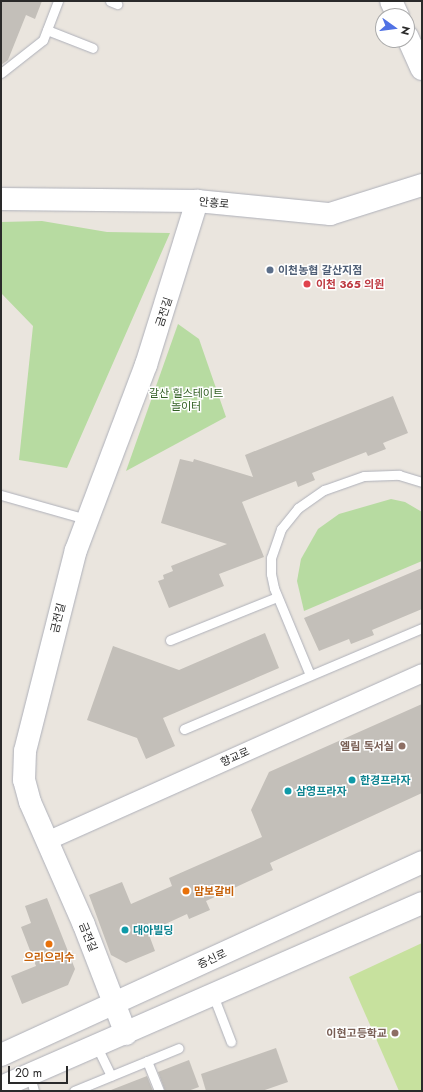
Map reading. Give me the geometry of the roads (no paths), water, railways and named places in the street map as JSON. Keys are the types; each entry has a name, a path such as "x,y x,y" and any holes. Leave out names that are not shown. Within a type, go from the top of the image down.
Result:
{"street":[{"path":"412,48 422,69"},
{"name":"안흥로","path":"1,199 197,201 330,214 422,185"},
{"name":"금전길","path":"126,1034 30,802 24,780 25,751 76,550 86,519 149,358 197,201"},
{"name":"향교로","path":"47,841 422,673"},
{"name":"증신로","path":"1,1055 422,862"},
{"path":"1,1087 32,1084 97,1047 422,903"}],"lane":[{"path":"1,74 38,45 47,30 58,1"},
{"path":"47,30 94,48"},
{"path":"310,675 277,597 271,574 275,543 281,529 308,501 324,490 364,476 399,475 422,482"},
{"path":"1,495 86,519"},
{"path":"170,640 277,597"},
{"path":"184,729 422,628"},
{"path":"213,995 231,1042"},
{"path":"97,1047 111,1076"},
{"path":"74,1091 179,1048"},
{"path":"147,1061 159,1091"}],"place":[{"name":"이천농협 갈산지점","path":"270,270"},
{"name":"이천 365 의원","path":"307,284"},
{"name":"엘림 독서실","path":"402,746"},
{"name":"한경프라자","path":"352,780"},
{"name":"삼영프라자","path":"288,791"},
{"name":"맘보갈비","path":"186,891"},
{"name":"대아빌딩","path":"125,930"},
{"name":"으리으리수","path":"49,944"},
{"name":"이현고등학교","path":"395,1033"}],"park label":[{"name":"갈산 힐스테이트 놀이터","path":"186,400"}]}
